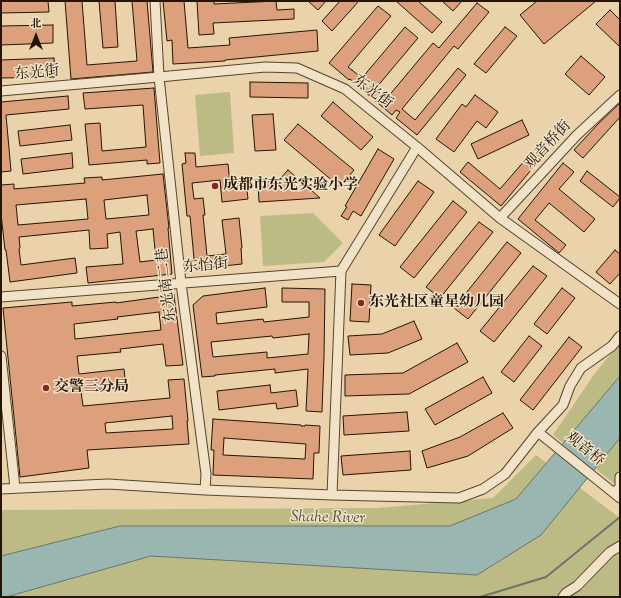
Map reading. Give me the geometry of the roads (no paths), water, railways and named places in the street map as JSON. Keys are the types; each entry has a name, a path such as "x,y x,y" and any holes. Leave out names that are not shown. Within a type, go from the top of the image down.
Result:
{"street":[{"name":"东光南二巷","path":"155,1 159,77 181,283 206,474 205,490"},
{"name":"东光街","path":"1,91 265,67 297,68 346,89 500,218 620,304"},
{"name":"观音桥街","path":"500,218 578,135 620,95"},
{"path":"332,495 341,270 417,147"},
{"name":"东怡街","path":"1,297 341,270"},
{"path":"1,489 108,484 205,490 458,498 483,489 505,474 538,432 563,405 570,386 581,368 612,346 620,336"},
{"path":"1,356 15,488"},
{"name":"观音桥","path":"538,432 617,496"},
{"path":"617,496 620,486 620,477"},
{"path":"563,597 566,593 577,586 610,552 620,546"}],"water":[{"path":"620,376 620,438 541,535 477,575 151,556 6,597 1,597 1,556 120,526 450,526 516,499"}],"waterway":[{"path":"480,597 546,577 620,517"}],"place":[{"name":"成都市东光实验小学","path":"215,186"},
{"name":"东光社区童星幼儿园","path":"361,303"},
{"name":"交警三分局","path":"46,388"}],"water label":[{"name":"Shahe River","path":"328,519"}]}
